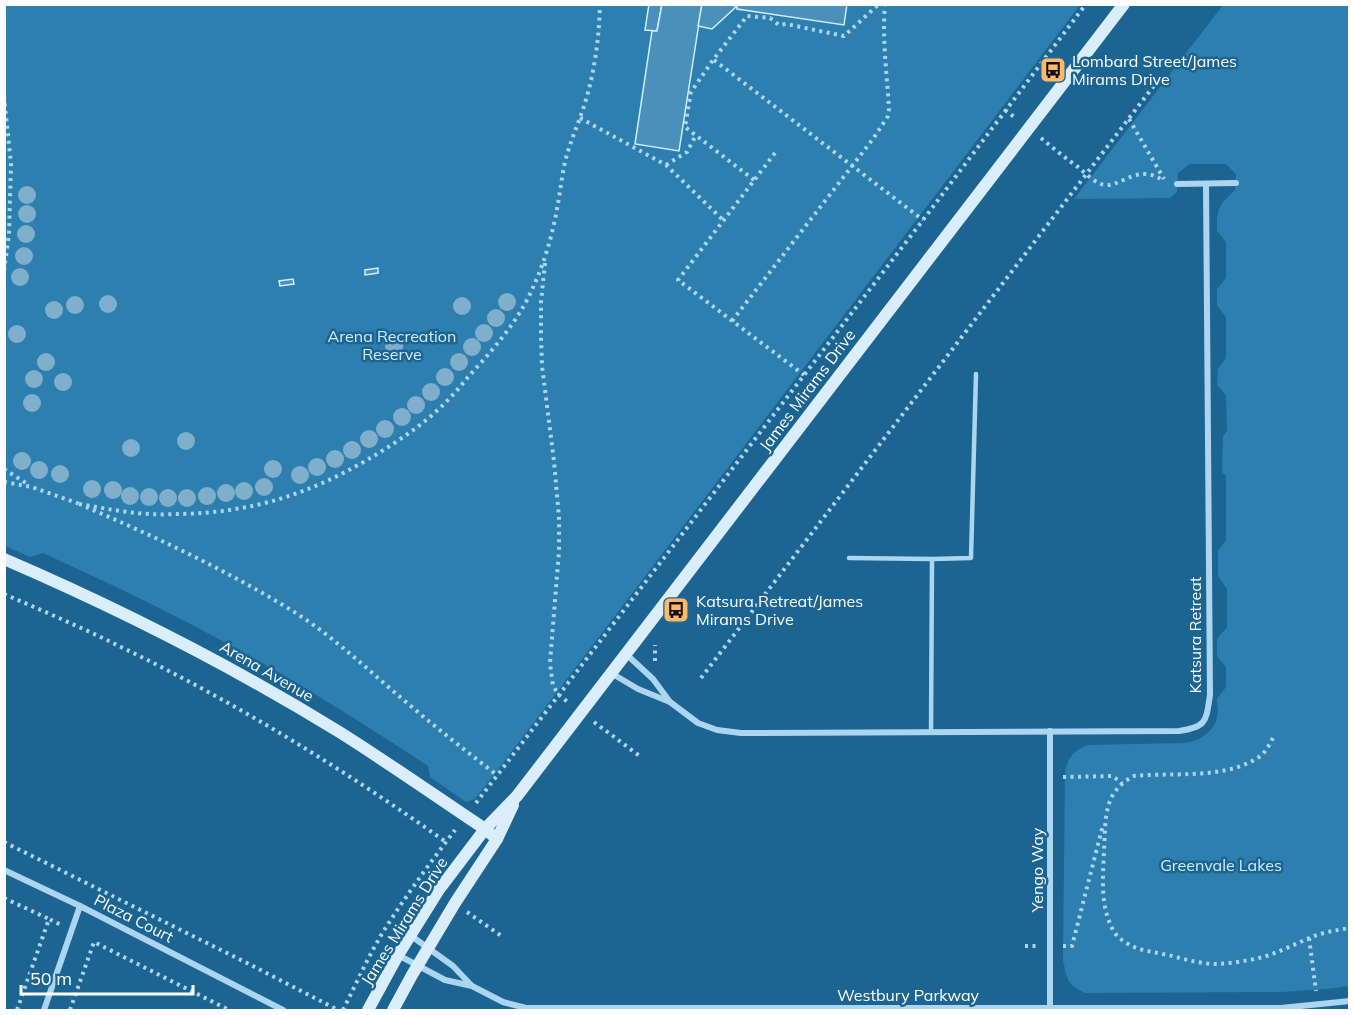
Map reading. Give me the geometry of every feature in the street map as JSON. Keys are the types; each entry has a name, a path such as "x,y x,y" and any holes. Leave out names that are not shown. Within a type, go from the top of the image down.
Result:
{"street":[{"name":"James Mirams Drive","path":"368,1011 398,955 438,891 485,829 517,796 1124,4"},
{"path":"1177,184 1236,183"},
{"name":"Katsura Retreat","path":"611,673 638,689 670,702 698,723 717,730 741,733 1179,731 1195,729 1203,722 1207,712 1210,683 1206,184"},
{"name":"Arena Avenue","path":"4,560 115,609 273,693 371,752 497,839"},
{"name":"Katsura Retreat","path":"626,653 653,679 670,702"},
{"name":"Yengo Way","path":"1050,731 1050,1008"},
{"name":"James Mirams Drive","path":"393,1011 455,903 497,839 517,796"},
{"name":"Plaza Court","path":"4,870 80,906 283,1011"},
{"path":"44,1011 80,906"},
{"name":"Westbury Parkway","path":"410,935 453,966 472,986"},
{"name":"Westbury Parkway","path":"398,955 445,980 472,986 503,1002 526,1008 675,1010 1281,1009 1350,1001"}],"lane":[{"path":"849,558 971,558 976,374"},
{"path":"932,559 932,732"}],"path":[{"path":"571,705 559,695 553,686 550,663 559,551 555,472 542,366 541,302 545,259 558,204 561,177 596,58 600,4"},
{"path":"754,180 685,127 691,92 713,60 747,16 770,18 779,25 786,24 844,36 879,4"},
{"path":"732,321 888,117 889,98 883,21 885,4"},
{"path":"466,816 1086,4"},
{"path":"713,60 923,220"},
{"path":"700,678 1160,79"},
{"path":"4,96 10,153 11,200 4,271"},
{"path":"1005,110 1018,120"},
{"path":"580,118 666,165 724,221"},
{"path":"1038,136 1101,184 1114,184 1127,177 1140,174 1159,178 1165,182 1129,119"},
{"path":"666,165 687,152 696,135"},
{"path":"775,153 678,280 804,375"},
{"path":"79,504 152,514 208,513 291,496 344,473 407,435 432,416 494,348 518,315 545,259"},
{"path":"4,469 32,487 79,504 195,557 291,610 352,655 411,707 498,776"},
{"path":"4,482 32,487"},
{"path":"4,594 120,646 213,694 326,761 446,842 382,934 343,1011"},
{"path":"655,664 654,647 657,639"},
{"path":"591,719 641,757"},
{"path":"1062,946 1072,946 1102,839 1109,802 1114,791 1134,776 1211,772 1242,765 1260,756 1268,748 1273,738"},
{"path":"1063,777 1112,776 1122,784"},
{"path":"1102,839 1102,892 1112,928 1119,938 1142,950 1194,962 1215,964 1237,962 1263,957 1310,938 1350,928"},
{"path":"4,842 338,1011"},
{"path":"4,898 229,1011"},
{"path":"461,908 503,937"},
{"path":"17,1011 49,919"},
{"path":"1310,938 1316,991"},
{"path":"70,1011 94,942"},
{"path":"1025,946 1037,946"}],"green space":[{"name":"Arena Recreation Reserve","path":"4,5 1080,5 500,767 475,799 466,802 430,777 428,766 248,655 161,609 43,553 30,557 5,546"},
{"name":"Greenvale Lakes","path":"1223,5 1349,5 1349,986 1281,992 1085,993 1069,981 1063,960 1065,771 1068,761 1075,752 1088,745 1184,743 1201,738 1216,722 1217,699 1226,687 1226,667 1217,656 1217,639 1227,627 1227,589 1218,576 1218,550 1226,541 1226,476 1222,472 1223,436 1227,431 1226,395 1217,385 1218,369 1226,358 1226,317 1217,305 1217,289 1226,278 1226,242 1217,231 1217,218 1223,202 1235,190 1236,174 1226,164 1190,164 1178,173 1177,192 1170,198 1074,199"}],"building":[{"path":"649,4 662,4 657,31 645,30"},
{"path":"662,4 702,4 679,151 635,144 652,31 657,31"},
{"path":"702,4 737,6 712,29 698,26"},
{"path":"724,4 847,4 844,25 737,9 737,6"},
{"path":"378,268 378,273 365,275 365,270"},
{"path":"293,279 294,284 280,286 279,281"}],"place":[{"name":"Lombard Street/James Mirams Drive","path":"1053,70"},
{"name":"Katsura Retreat/James Mirams Drive","path":"676,610"}]}
